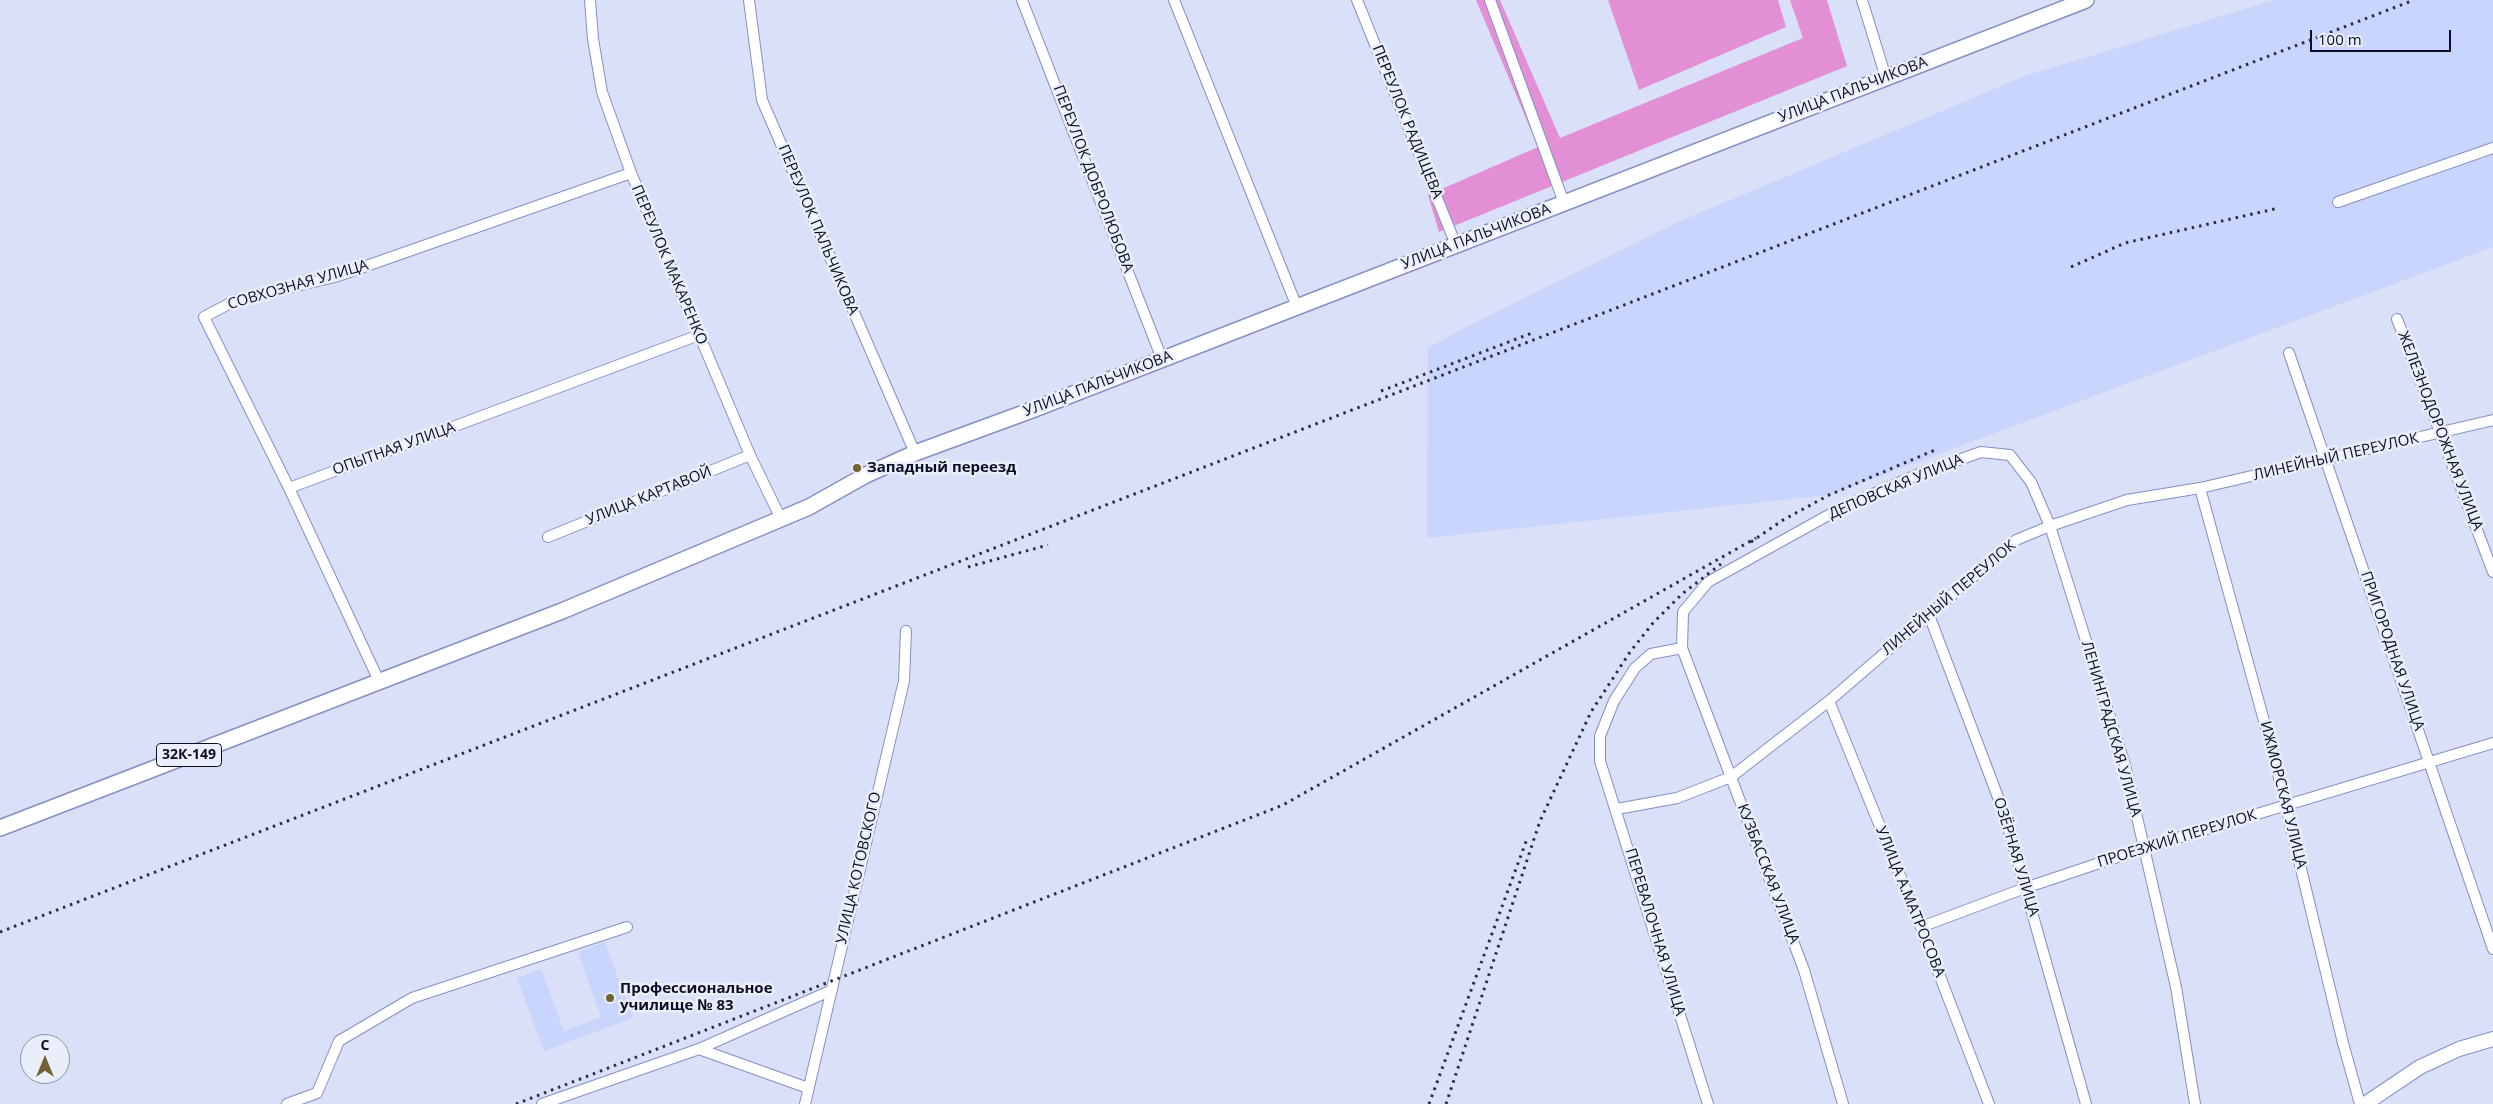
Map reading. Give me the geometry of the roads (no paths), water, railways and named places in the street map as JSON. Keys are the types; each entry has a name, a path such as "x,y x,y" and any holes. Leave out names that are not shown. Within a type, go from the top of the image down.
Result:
{"main road":[{"name":"УЛИЦА ПАЛЬЧИКОВА","path":"378,681 562,611 781,519 822,501 866,475 915,453 1297,307 2086,0"},
{"name":"32К-149","path":"0,828 378,681"},
{"path":"2366,1103 2420,1067 2459,1049 2493,1039"}],"street":[{"name":"ПЕРЕУЛОК МАКАРЕНКО","path":"590,0 592,39 602,92 631,173 750,455 781,519"},
{"name":"ПЕРЕУЛОК ПАЛЬЧИКОВА","path":"749,0 762,100 915,453"},
{"name":"ПЕРЕУЛОК ДОБРОЛЮБОВА","path":"1022,0 1162,359"},
{"path":"1174,0 1297,307"},
{"name":"ПЕРЕУЛОК РАДИЩЕВА","path":"1357,0 1456,245"},
{"path":"1490,0 1564,203"},
{"path":"1862,0 1886,78"},
{"path":"2338,202 2493,148"},
{"name":"СОВХОЗНАЯ УЛИЦА","path":"289,488 204,317 236,300 335,277 631,173"},
{"name":"ЖЕЛЕЗНОДОРОЖНАЯ УЛИЦА","path":"2397,319 2493,572"},
{"name":"ОПЫТНАЯ УЛИЦА","path":"289,488 698,335"},
{"name":"ПРИГОРОДНАЯ УЛИЦА","path":"2289,353 2327,458 2493,949"},
{"name":"ЛИНЕЙНЫЙ ПЕРЕУЛОК","path":"1617,809 1677,798 1731,777 1829,701 2016,540 2050,526 2127,500 2200,488 2493,420"},
{"name":"ДЕПОВСКАЯ УЛИЦА","path":"1682,648 1683,612 1708,582 1843,507 1914,476 1980,452 2010,456"},
{"name":"УЛИЦА КАРТАВОЙ","path":"548,537 750,455"},
{"name":"ЛЕНИНГРАДСКАЯ УЛИЦА","path":"2010,456 2031,482 2050,526 2125,765 2176,987 2195,1104"},
{"path":"289,488 378,681"},
{"name":"ИЖМОРСКАЯ УЛИЦА","path":"2200,488 2286,806 2343,1043 2366,1103"},
{"name":"ОЗЁРНАЯ УЛИЦА","path":"1929,615 2004,813 2086,1104"},
{"name":"УЛИЦА КОТОВСКОГО","path":"805,1104 904,681 906,631"},
{"name":"ПЕРЕВАЛОЧНАЯ УЛИЦА","path":"1682,648 1651,654 1635,668 1614,701 1600,736 1600,761 1617,809 1708,1104"},
{"name":"КУЗБАССКАЯ УЛИЦА","path":"1682,648 1804,970 1843,1104"},
{"name":"УЛИЦА А.МАТРОСОВА","path":"1829,701 1921,927 1989,1104"},
{"name":"ПРОЕЗЖИЙ ПЕРЕУЛОК","path":"1921,927 2025,888 2144,848 2493,743"},
{"path":"287,1104 317,1093 339,1041 412,998 627,928"},
{"path":"542,1104 699,1049 832,990"},
{"path":"699,1049 808,1088"}],"railway":[{"path":"0,932 2414,0"},
{"path":"2071,267 2125,243 2279,208"},
{"path":"1381,391 1532,333"},
{"path":"1751,542 1783,520 1829,495 1935,450"},
{"path":"516,1104 1283,805 1756,538"},
{"path":"968,567 1048,545"},
{"path":"1446,1104 1540,821 1591,712 1630,652 1653,623 1682,594 1721,564"},
{"path":"1429,1104 1527,839"}],"place":[{"name":"Западный переезд","path":"857,468"},
{"name":"Профессиональное училище № 83","path":"610,998"}]}
